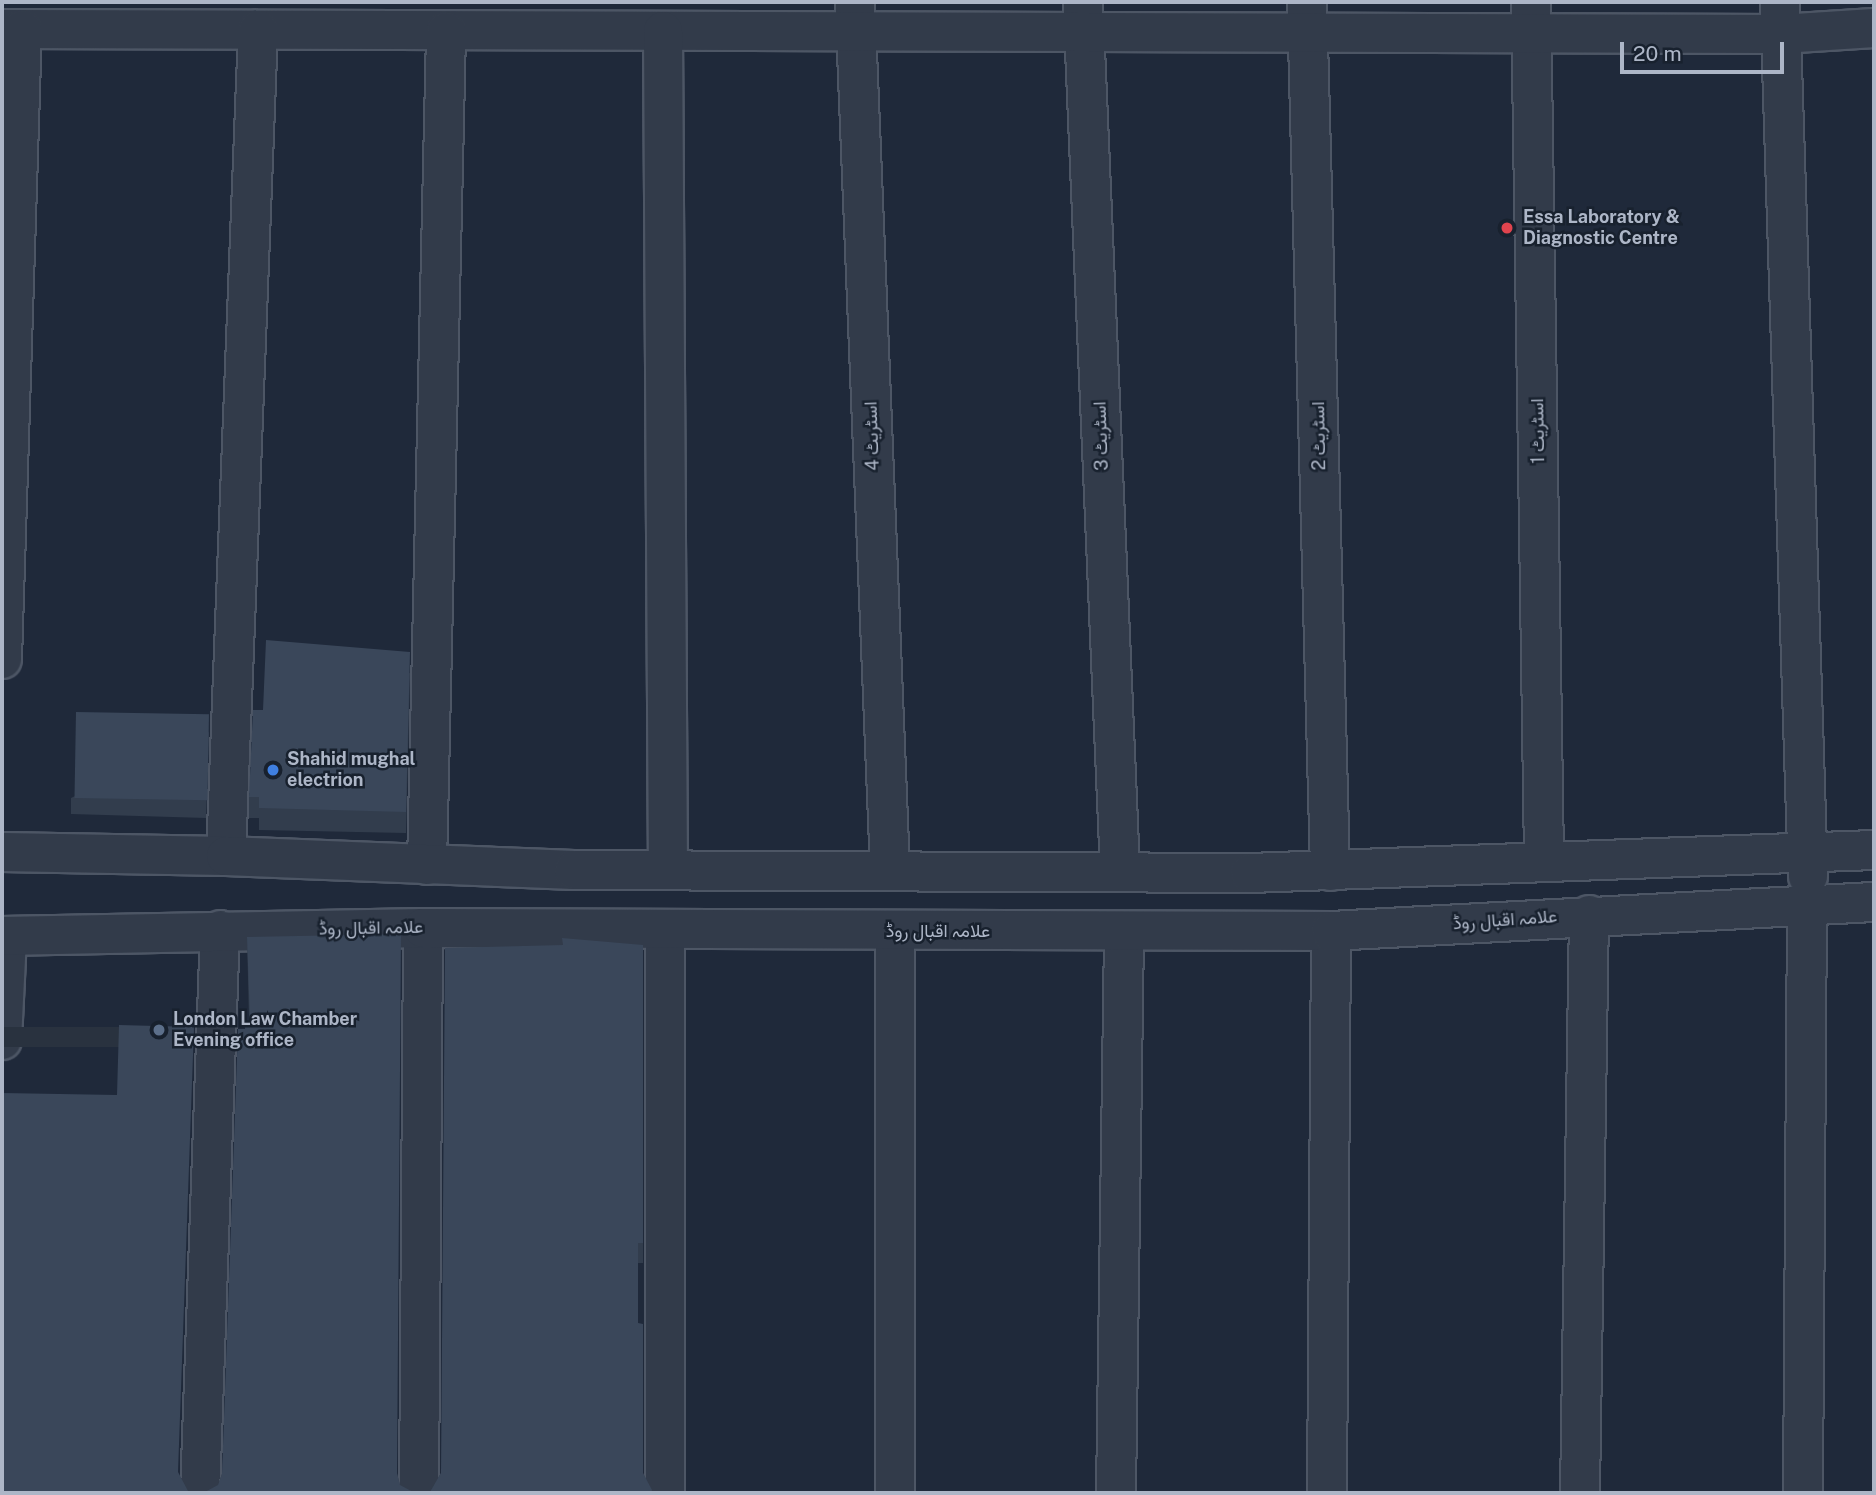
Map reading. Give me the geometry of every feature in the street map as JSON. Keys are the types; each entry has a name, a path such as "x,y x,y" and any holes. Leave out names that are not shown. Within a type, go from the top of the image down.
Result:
{"street":[{"path":"2,659 12,29 139,16 258,30 362,16 446,31 610,16 663,31 855,17 1780,18 1874,28"},
{"name":"اسٹریٹ 4","path":"855,17 890,870"},
{"name":"اسٹریٹ 3","path":"1083,17 1120,871"},
{"name":"اسٹریٹ 2","path":"1308,17 1330,871"},
{"name":"اسٹریٹ 1","path":"1532,18 1544,861"},
{"path":"1780,18 1808,853 1803,1493"},
{"path":"226,856 258,30"},
{"path":"427,865 446,31"},
{"path":"663,31 668,869"},
{"path":"2,852 226,856 427,865 668,869 1330,871 1874,850"},
{"name":"علامہ اقبال روڈ","path":"4,936 422,928 665,932 1331,931 1589,915 1874,902"},
{"path":"1580,1493 1589,915"},
{"path":"419,1493 422,928"},
{"path":"200,1493 220,930"},
{"path":"895,931 895,1493"},
{"path":"1327,1493 1331,931"},
{"path":"665,932 665,1493"},
{"path":"1116,1493 1124,932"},
{"path":"2,1040 4,936"}],"building":[{"path":"266,640 410,652 406,812 259,808 259,797 249,797 253,710 263,710"},
{"path":"76,712 209,714 207,800 74,798"},
{"path":"401,934 397,1473 400,1485 415,1493 203,1493 218,1485 222,1474 238,1029 245,1029 244,1021 250,1021 247,937"},
{"path":"562,938 643,945 643,1243 638,1243 638,1323 643,1324 643,1473 652,1490 651,1493 425,1493 430,1492 441,1473 445,948 563,945"},
{"path":"119,1025 194,1027 178,1472 188,1491 194,1493 2,1493 2,1093 117,1095"}],"place":[{"name":"Essa Laboratory & Diagnostic Centre","path":"1507,228"},
{"name":"Shahid mughal electrion","path":"273,770"},
{"name":"London Law Chamber Evening office","path":"159,1030"}]}
